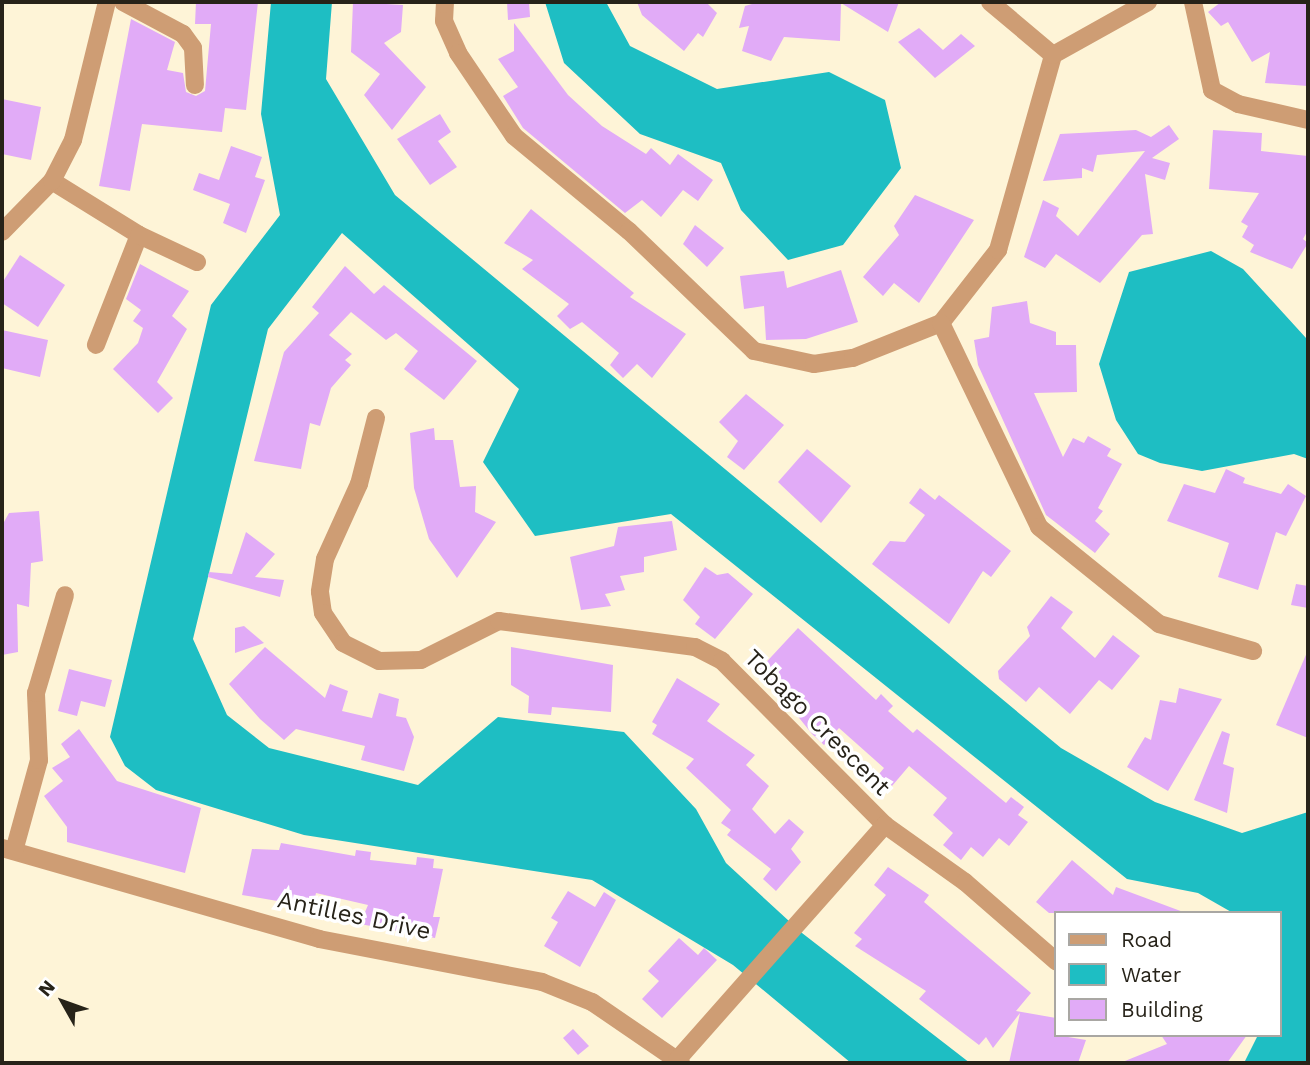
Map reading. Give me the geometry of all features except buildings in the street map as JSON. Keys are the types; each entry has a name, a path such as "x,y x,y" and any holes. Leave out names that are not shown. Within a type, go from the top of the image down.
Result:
{"street":[{"path":"2,232 52,181 73,140 107,2"},
{"path":"123,2 183,34 193,48 195,85"},
{"path":"445,2 444,21 458,53 514,136 629,231 754,351 814,364 853,358 941,323 998,250 1053,55 1148,2"},
{"path":"990,2 1053,55"},
{"path":"1193,2 1212,90 1238,104 1308,120"},
{"path":"52,181 139,235 197,262"},
{"path":"96,345 139,235"},
{"path":"941,323 1040,527 1159,624 1254,650"},
{"name":"Tobago Crescent","path":"376,418 359,484 325,559 320,592 323,613 343,643 379,661 421,660 499,621 695,647 722,662 885,825 965,882 1054,959"},
{"path":"8,849 38,760 36,693 65,595"},
{"path":"679,1062 741,984 806,909 885,825"},
{"name":"Antilles Drive","path":"8,849 319,939 542,982 593,1003 679,1062"}],"water":[{"path":"271,2 332,2 326,79 395,195 1061,748 1155,802 1242,833 1308,812 1308,1063 1244,1063 1257,1037 1282,1037 1282,911 1230,911 1198,893 1127,879 671,514 535,536 483,462 519,389 342,233 268,329 193,639 227,715 269,748 418,785 498,717 624,732 696,809 726,863 802,933 970,1063 851,1063 733,965 592,880 304,835 156,790 125,766 110,737 211,305 280,215 261,114"},
{"path":"545,2 606,2 630,46 717,89 829,72 885,100 901,168 843,245 788,260 741,210 721,163 640,134 564,63"},
{"path":"1211,251 1243,269 1306,338 1308,459 1294,454 1202,471 1160,463 1138,454 1116,420 1099,364 1129,272"}]}
